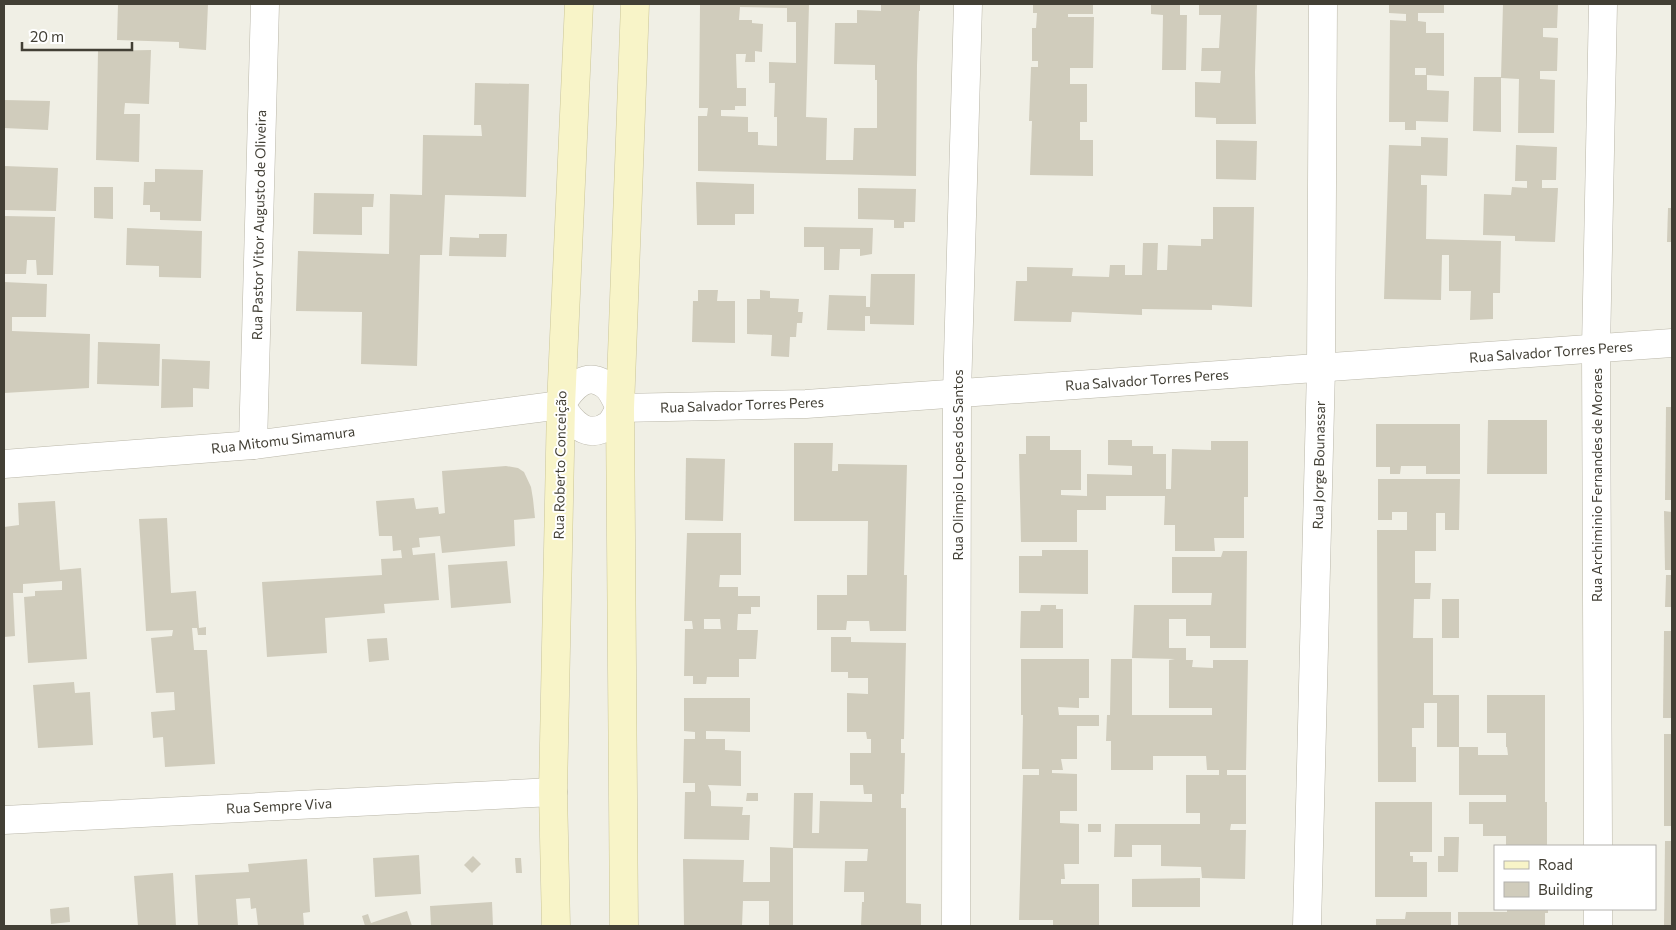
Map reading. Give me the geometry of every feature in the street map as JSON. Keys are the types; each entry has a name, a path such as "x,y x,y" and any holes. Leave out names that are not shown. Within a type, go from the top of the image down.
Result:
{"street":[{"name":"Rua Pastor Vitor Augusto de Oliveira","path":"253,445 265,4"},
{"name":"Rua Roberto Conceição","path":"556,926 553,792 560,405 579,4"},
{"path":"624,926 620,408 635,4"},
{"name":"Rua Olimpio Lopes dos Santos","path":"956,926 957,393 968,4"},
{"name":"Rua Jorge Bounassar","path":"1307,926 1321,368 1323,4"},
{"name":"Rua Archiminio Fernandes de Moraes","path":"1598,845 1596,348 1603,4"},
{"name":"Rua Salvador Torres Peres","path":"620,408 806,404 1672,343"},
{"path":"596,380 609,388 620,408 610,424 597,430 580,428 570,420 560,405 579,382 596,380"},
{"name":"Rua Mitomu Simamura","path":"4,464 253,445 560,405"},
{"name":"Rua Sempre Viva","path":"4,820 553,792"},
{"path":"1598,910 1598,926"}],"building":[{"path":"118,4 208,4 206,50 179,48 179,42 117,40"},
{"path":"700,4 809,4 806,117 827,118 826,160 853,160 854,128 877,128 877,80 875,80 875,65 834,64 835,23 857,23 857,10 881,11 881,4 920,4 917,65 916,176 698,171 698,116 707,116 708,108 699,108","holes":["740,7 787,8 787,22 796,22 796,63 769,62 769,83 775,83 774,117 777,117 777,146 758,145 758,132 748,132 748,117 721,116 721,110 735,110 735,106 746,106 746,88 737,88 736,54 746,54 745,62 755,62 755,51 762,52 763,24 752,23 752,20 739,20"]},
{"path":"1033,4 1093,4 1093,14 1068,14 1068,17 1094,17 1093,68 1070,68 1070,84 1087,84 1087,122 1080,122 1080,140 1093,140 1093,176 1030,175 1031,67 1038,67 1038,61 1032,61 1032,28 1036,28 1037,13 1033,13"},
{"path":"1151,4 1180,4 1180,15 1187,15 1186,70 1162,70 1163,15 1151,14"},
{"path":"1199,4 1257,4 1256,124 1216,124 1216,118 1195,117 1195,82 1220,83 1221,71 1201,71 1202,48 1219,48 1221,15 1199,15"},
{"path":"1389,4 1444,4 1444,13 1418,13 1418,21 1426,22 1426,33 1444,33 1444,76 1427,75 1427,90 1449,91 1448,122 1416,121 1416,130 1405,130 1405,122 1389,122 1390,20 1406,21 1406,14 1389,13","holes":["1415,68 1426,68 1426,75 1415,75"]},
{"path":"1503,4 1558,4 1557,28 1543,28 1543,37 1558,38 1557,71 1540,71 1540,79 1555,80 1554,133 1518,133 1519,79 1501,78"},
{"path":"151,50 149,104 125,103 124,114 140,114 139,162 96,160 98,51"},
{"path":"1474,77 1501,77 1501,132 1473,131"},
{"path":"475,83 529,84 526,197 445,195 442,255 420,255 417,366 361,364 362,312 296,311 298,251 389,254 390,194 422,195 423,135 482,136 481,125 474,125"},
{"path":"4,100 50,101 48,130 4,128"},
{"path":"1421,137 1448,138 1447,176 1421,175 1421,185 1427,185 1426,239 1501,241 1500,293 1493,293 1493,319 1470,320 1471,291 1449,291 1449,255 1442,255 1441,300 1384,299 1389,145 1421,146"},
{"path":"1216,140 1257,141 1256,180 1216,179"},
{"path":"1516,145 1557,147 1556,180 1542,180 1542,188 1558,188 1555,242 1515,241 1515,236 1483,235 1484,194 1511,195 1512,187 1527,188 1527,181 1515,181"},
{"path":"4,166 58,168 56,211 4,210"},
{"path":"155,169 203,170 201,221 160,220 160,212 150,212 150,205 143,205 144,182 155,182"},
{"path":"696,182 754,184 754,214 735,214 735,225 697,225"},
{"path":"94,187 113,187 113,219 94,218"},
{"path":"858,188 916,189 915,222 904,222 904,228 894,228 894,220 858,219"},
{"path":"314,193 374,194 373,207 362,207 362,235 313,234"},
{"path":"1213,207 1254,207 1252,307 1212,305 1212,310 1142,309 1142,315 1072,312 1071,322 1014,321 1016,281 1027,281 1027,267 1073,268 1072,276 1109,277 1110,265 1125,265 1125,275 1142,275 1143,243 1158,243 1157,270 1167,270 1168,245 1201,246 1201,239 1213,239"},
{"path":"1668,208 1672,208 1672,242 1667,242"},
{"path":"4,216 55,217 53,275 37,275 36,260 27,260 26,274 4,274"},
{"path":"804,227 873,228 872,254 860,256 860,249 840,249 839,270 824,270 824,247 804,247"},
{"path":"127,228 202,231 201,278 159,277 159,266 126,265"},
{"path":"479,234 507,234 506,257 449,256 450,237 479,238"},
{"path":"871,274 915,274 914,325 870,324 870,316 865,316 865,331 827,330 829,295 866,296 866,307 870,307"},
{"path":"4,282 47,284 46,317 12,317 12,331 90,334 89,388 4,393"},
{"path":"698,290 718,290 717,301 735,301 735,343 692,342 693,301 698,301"},
{"path":"760,290 770,291 770,298 799,299 798,312 803,312 802,323 797,323 796,337 790,337 789,357 771,356 772,335 747,334 747,299 760,299"},
{"path":"98,342 160,344 159,386 97,384"},
{"path":"162,359 210,361 209,389 193,388 193,407 161,408"},
{"path":"1666,407 1672,407 1672,500 1665,500"},
{"path":"1488,420 1547,420 1547,474 1487,474"},
{"path":"1376,424 1460,424 1460,474 1426,474 1426,466 1401,466 1400,474 1390,474 1390,467 1376,467"},
{"path":"1026,436 1050,436 1050,450 1081,450 1081,490 1061,490 1061,495 1087,496 1087,474 1132,475 1132,466 1108,465 1108,440 1132,440 1132,446 1153,446 1153,454 1166,454 1166,489 1171,489 1172,449 1211,450 1211,441 1248,441 1248,497 1244,497 1244,538 1214,538 1215,551 1175,551 1175,525 1164,525 1165,496 1106,496 1106,510 1077,510 1077,542 1021,542 1019,454 1026,454"},
{"path":"794,443 833,443 832,471 838,471 838,464 907,465 904,575 907,575 906,631 870,631 869,621 847,621 846,630 817,630 817,595 847,595 847,575 867,575 868,521 794,521"},
{"path":"686,458 725,459 723,521 685,520"},
{"path":"506,466 518,468 524,472 531,487 533,499 535,518 514,520 515,546 442,553 440,536 419,538 420,547 412,548 413,555 435,553 439,600 384,604 385,613 325,618 327,653 267,657 262,582 382,575 381,559 402,558 401,550 393,551 392,536 379,536 376,501 414,498 416,509 438,507 439,514 445,513 442,471"},
{"path":"1378,479 1460,479 1459,530 1445,530 1445,513 1436,513 1436,551 1415,551 1415,583 1431,583 1430,599 1414,599 1413,638 1433,638 1433,695 1459,695 1459,747 1437,747 1437,703 1424,703 1424,728 1412,728 1412,747 1416,747 1416,782 1378,782 1377,530 1407,530 1407,512 1392,512 1392,520 1378,520"},
{"path":"55,501 60,570 81,568 87,659 28,663 24,597 35,596 35,591 62,590 62,581 23,584 23,593 13,593 15,636 4,637 4,527 19,525 18,503"},
{"path":"1664,511 1672,512 1672,570 1665,570"},
{"path":"167,518 171,593 196,591 199,628 206,627 206,635 198,635 197,628 192,628 194,650 207,650 215,764 165,767 163,737 153,738 151,712 175,710 174,692 156,693 151,638 172,636 173,630 146,631 139,519"},
{"path":"687,533 741,533 741,575 720,575 719,587 738,587 738,596 760,596 760,607 751,607 751,614 738,614 737,630 758,630 756,659 739,659 739,677 707,677 706,684 693,684 693,676 684,676 685,629 693,629 692,621 684,621","holes":["704,619 720,619 721,629 704,629"]},
{"path":"1042,550 1088,550 1088,594 1019,593 1019,556 1042,556"},
{"path":"1223,551 1247,551 1246,648 1210,648 1210,636 1186,636 1186,619 1169,619 1169,648 1186,648 1186,660 1193,660 1192,667 1213,668 1213,660 1248,660 1246,770 1227,770 1227,775 1246,775 1246,824 1231,824 1230,830 1246,830 1245,879 1202,878 1201,867 1161,866 1161,845 1132,845 1132,857 1114,857 1115,824 1200,824 1200,813 1186,813 1186,775 1219,775 1219,770 1207,770 1206,756 1153,756 1153,770 1111,770 1111,741 1106,741 1107,715 1110,715 1111,659 1132,659 1132,715 1212,715 1212,708 1169,708 1169,660 1175,659 1132,658 1134,605 1211,605 1212,593 1172,593 1172,557 1221,557"},
{"path":"507,561 511,603 451,608 448,565"},
{"path":"1666,575 1672,575 1672,607 1665,607"},
{"path":"1442,599 1459,599 1459,638 1442,638"},
{"path":"1041,605 1056,605 1056,609 1063,609 1063,648 1020,648 1021,611 1040,611"},
{"path":"1664,631 1672,631 1672,718 1663,718"},
{"path":"831,637 851,637 851,642 906,643 904,739 901,739 901,753 905,753 904,794 901,794 901,808 906,808 906,903 921,904 921,926 861,926 864,892 844,892 845,861 867,861 868,849 793,848 794,793 813,793 812,833 819,833 820,801 872,802 872,794 864,794 863,785 850,785 850,753 871,753 871,739 867,739 866,732 847,732 847,693 868,694 868,678 848,678 848,672 831,672"},
{"path":"387,638 389,660 369,662 367,639"},
{"path":"1021,659 1089,659 1089,698 1079,698 1079,708 1058,707 1059,715 1099,715 1099,726 1077,726 1077,759 1061,759 1063,770 1052,770 1052,773 1077,774 1077,811 1060,811 1060,823 1079,824 1079,864 1064,864 1065,879 1061,879 1061,884 1099,884 1099,926 1053,926 1053,920 1019,920 1023,775 1039,775 1039,769 1022,769"},
{"path":"74,682 75,693 90,692 93,745 38,748 33,685"},
{"path":"1487,695 1545,695 1547,845 1506,845 1506,836 1483,836 1483,824 1469,824 1469,802 1506,802 1506,795 1459,795 1459,747 1478,747 1478,755 1508,755 1506,733 1487,733"},
{"path":"684,698 750,698 750,732 706,731 706,739 725,739 725,750 741,751 741,786 708,785 711,792 711,806 743,807 742,815 750,815 749,840 684,839 685,792 695,792 695,783 683,783 684,739 695,739 695,732 684,731"},
{"path":"1664,734 1672,734 1672,826 1664,826"},
{"path":"747,793 758,793 758,801 746,801"},
{"path":"1375,802 1432,802 1432,852 1410,852 1410,856 1413,856 1413,862 1427,862 1427,897 1375,897"},
{"path":"1088,824 1101,824 1101,832 1088,832"},
{"path":"1444,837 1459,837 1458,872 1438,872 1438,856 1444,856"},
{"path":"1665,841 1672,841 1672,926 1664,926"},
{"path":"770,847 793,848 793,926 769,926 769,901 743,901 742,926 684,926 683,859 744,860 743,882 770,882"},
{"path":"419,855 421,894 375,897 373,858"},
{"path":"473,856 481,864 472,873 464,865"},
{"path":"515,858 521,858 522,873 516,873"},
{"path":"307,859 310,912 303,913 304,926 258,926 256,908 251,909 250,898 236,899 238,926 198,926 195,875 249,872 248,864"},
{"path":"173,873 176,926 138,926 134,876"},
{"path":"1200,878 1200,907 1132,907 1132,879"},
{"path":"492,902 493,926 431,926 430,906"},
{"path":"69,907 70,922 51,924 50,909"},
{"path":"1507,910 1548,910 1548,913 1545,913 1545,926 1458,926 1458,912 1507,912"},
{"path":"407,911 412,926 365,926 362,916 368,914 371,923"},
{"path":"1406,912 1451,912 1451,926 1376,926 1376,919 1405,919"}]}
